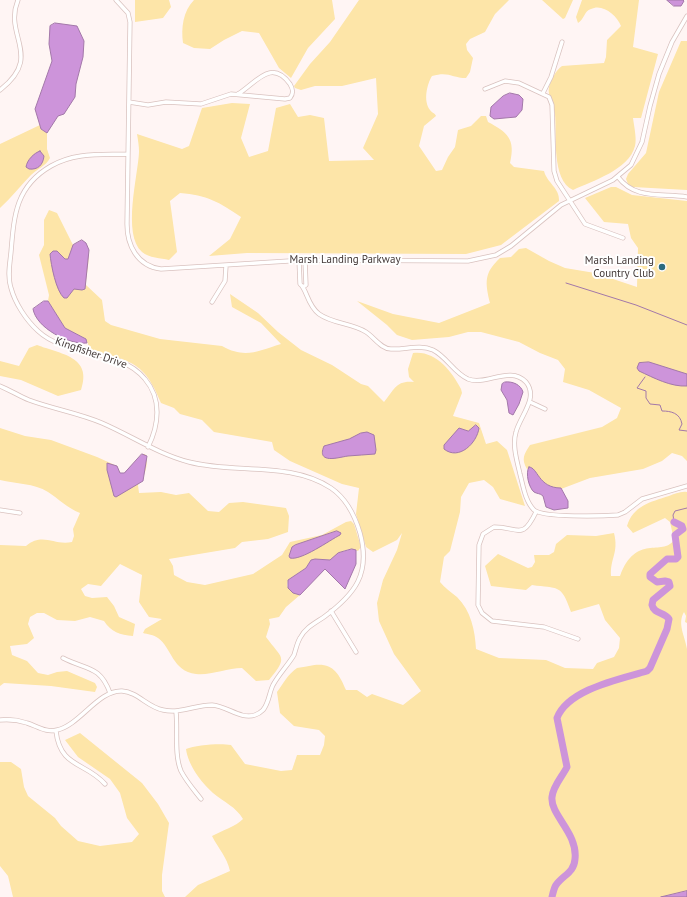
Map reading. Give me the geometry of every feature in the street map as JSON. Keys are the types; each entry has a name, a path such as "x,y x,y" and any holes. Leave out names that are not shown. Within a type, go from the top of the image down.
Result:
{"street":[{"path":"0,90 17,73 21,62 21,52 14,16 18,0"},
{"name":"Marsh Landing Parkway","path":"116,0 127,10 130,17 127,232 130,245 136,255 145,263 155,268 226,266 244,263 299,260 478,260 505,250 552,212 570,200 618,177 630,165 639,151 659,74 672,42 687,16"},
{"path":"543,93 551,77 562,42"},
{"path":"128,102 148,105 166,102 201,104 231,94 238,94 247,97 285,99 290,98 293,95 293,90 283,77 276,73 268,72 238,94"},
{"path":"485,89 505,81 512,81 548,96 552,105 555,176 557,181 585,224 622,238"},
{"name":"Kingfisher Drive","path":"128,154 88,154 74,157 52,165 31,181 22,195 15,211 9,281 18,304 32,325 44,336 56,342 122,362 133,368 144,378 154,395 157,410 156,426 148,447"},
{"path":"618,177 626,187 635,192 687,198"},
{"path":"299,260 300,284 303,287 308,301 319,314 360,329 387,348 420,347 432,350 460,374 472,380 508,375 518,376 524,381 529,388 531,396 530,402 516,430 514,439 523,486 529,503 536,512 559,515 618,515 642,499 687,486"},
{"path":"303,287 306,285 305,260"},
{"path":"212,302 225,281 226,266"},
{"path":"299,275 306,275"},
{"path":"0,386 29,400 93,419 148,447 175,458 207,466 275,471 299,476 323,484 337,493 348,505 357,522 363,544 364,562 361,575 346,600 304,633 292,657 274,683 265,706 259,713 246,716 225,708 211,705 176,712 157,709 130,692 118,691 110,693 66,726 56,731 46,731 22,721 0,720"},
{"path":"530,402 545,409"},
{"path":"0,510 20,513"},
{"path":"536,512 529,526 523,530 494,527 486,531 481,537 479,545 479,609 492,621 544,627 578,640"},
{"path":"331,611 356,652"},
{"path":"63,658 94,670 105,681 110,693"},
{"path":"176,712 177,753 180,766 186,778 201,799"},
{"path":"56,731 61,748 69,759 77,766 96,776 104,784"}],"shaded area":[{"path":"135,0 169,0 171,7 163,18 135,22"},
{"path":"194,0 332,0 335,19 308,48 291,78 279,68 259,33 242,31 210,49 194,48 183,43 182,32 185,14 190,4"},
{"path":"359,0 509,0 495,14 485,32 470,39 466,44 467,50 473,58 470,72 466,78 447,74 432,76 427,88 426,97 430,110 436,116 424,126 419,146 436,171 442,170 455,147 458,130 471,126 481,116 486,116 488,122 505,133 511,142 512,155 510,163 514,167 544,171 558,193 559,201 501,245 466,254 247,253 209,256 230,239 241,217 212,200 198,195 180,193 170,201 177,252 169,260 152,257 142,252 136,244 132,219 139,152 137,134 182,149 189,146 202,108 232,103 250,104 241,138 249,157 268,151 276,108 290,104 298,117 310,115 324,118 329,161 374,160 363,148 378,114 376,78 342,86 315,86 301,90 295,88 294,86 310,64 330,42"},
{"path":"542,0 573,0 565,18 563,19"},
{"path":"582,0 639,0 633,47 658,54 641,118 633,118 636,143 631,154 625,162 609,174 573,190 566,185 561,177 558,167 556,156 555,114 549,93 549,87 554,75 562,66 604,63 606,57 607,40 621,26 613,14 600,8 589,10 578,23 576,17"},
{"path":"667,0 684,1 681,6 674,6"},
{"path":"55,23 77,26 84,41 83,57 76,84 75,97 64,114 58,116 47,133 41,129 35,109 52,61 49,44 50,26"},
{"path":"681,41 687,41 687,190 633,187 628,184 626,179 628,174 646,153 659,92"},
{"path":"510,93 519,95 523,99 522,110 516,117 494,119 490,116 491,107 503,96"},
{"path":"40,125 41,129 47,133 47,149 50,158 44,165 31,175 0,208 0,144"},
{"path":"40,151 44,156 41,164 35,169 29,169 26,167 31,157"},
{"path":"611,187 616,187 632,195 687,201 687,461 682,456 672,453 662,461 643,469 590,478 561,489 553,489 539,480 531,468 527,469 524,462 524,457 530,445 602,427 617,418 621,408 589,390 563,382 565,369 558,360 519,342 481,332 468,332 449,337 412,340 397,335 357,301 393,314 439,323 490,303 487,289 487,278 491,268 500,258 511,257 519,249 526,248 565,268 595,273 637,287 638,248 631,238 628,224 604,222 585,198"},
{"path":"49,210 57,213 73,245 82,240 86,244 89,255 86,285 102,300 105,321 111,325 160,339 222,346 230,350 245,353 258,351 281,344 261,323 232,307 230,294 258,313 278,332 301,350 332,365 361,384 368,386 384,402 399,384 414,382 409,377 408,369 413,353 429,355 442,363 448,369 453,375 462,393 453,416 479,423 486,444 497,441 507,450 525,506 500,499 493,487 484,480 469,483 461,497 460,512 450,551 444,557 440,582 462,602 466,608 475,635 476,649 499,658 546,660 565,668 593,669 597,663 614,657 619,648 620,638 605,620 599,604 571,612 568,603 558,589 532,585 526,590 491,586 485,566 498,554 528,568 532,567 535,562 534,555 549,555 554,552 556,544 567,535 596,536 614,533 616,546 611,576 620,576 626,563 641,550 663,547 669,545 674,540 670,522 665,518 633,533 627,526 633,514 638,509 649,503 678,493 687,492 687,623 685,622 686,616 684,612 681,626 687,649 687,891 661,897 185,897 198,885 230,871 225,857 212,836 233,826 243,819 233,808 204,784 192,767 186,749 196,746 221,744 231,745 245,764 281,771 292,770 297,755 320,755 324,745 325,736 319,730 294,726 280,713 277,692 288,676 297,668 317,665 328,666 337,673 346,690 357,690 367,697 372,694 403,705 421,691 394,654 379,621 377,603 383,580 397,550 402,533 397,540 373,552 366,547 356,514 359,488 342,484 290,461 274,450 272,442 214,432 202,420 180,414 174,408 161,403 155,389 142,370 126,360 90,349 86,339 65,328 48,301 49,295 39,255 44,245 44,220"},
{"path":"82,240 86,243 89,250 85,289 74,289 67,298 64,298 56,284 50,254 53,251 57,251 65,259 68,259 73,245"},
{"path":"44,301 48,301 65,328 86,339 87,343 80,343 63,338 54,334 40,323 35,316 33,309"},
{"path":"37,345 64,354 78,363 82,370 83,379 81,390 58,396 21,380 0,376 0,361 19,366 29,348"},
{"path":"649,362 687,374 687,386 669,384 639,371 637,368 639,363"},
{"path":"505,382 516,384 523,392 513,415 509,413 507,400 501,390 502,384"},
{"path":"476,425 479,428 478,434 466,449 456,453 444,449 444,445 459,428 468,431"},
{"path":"0,428 25,436 51,440 97,457 117,466 120,473 124,473 142,454 145,454 147,466 138,485 139,493 161,492 176,495 189,493 208,511 219,512 229,503 243,502 286,508 289,516 288,532 268,539 242,542 235,548 169,559 173,566 174,575 187,582 205,585 253,574 282,555 290,542 322,535 346,522 351,521 354,524 361,547 358,551 346,550 330,560 311,560 306,568 288,580 287,586 293,593 300,595 286,607 279,617 269,619 270,624 266,637 279,654 281,662 269,680 256,681 242,668 201,674 188,672 182,669 173,659 163,642 153,635 143,633 145,629 162,619 149,617 139,602 142,575 120,564 101,586 88,584 81,589 85,596 92,598 107,597 114,606 119,617 135,624 133,636 116,632 104,621 90,617 75,621 57,620 44,613 37,613 30,617 28,624 34,638 27,644 10,646 12,655 27,661 38,673 48,675 67,671 95,683 97,687 95,692 51,686 4,683 0,686 0,545 26,546 38,540 66,543 72,542 74,536 73,529 80,513 71,509 43,489 31,485 0,480"},
{"path":"367,432 374,435 376,450 375,454 335,458 326,458 323,456 322,452 324,446 349,439 361,433"},
{"path":"142,454 147,456 143,481 116,497 114,496 107,470 107,463 117,466 120,473 124,473"},
{"path":"529,467 535,470 540,478 548,485 561,488 568,501 568,508 554,510 546,507 543,496 532,490 527,473"},
{"path":"337,531 341,533 340,535 315,550 295,558 290,558 289,556 292,547 295,545"},
{"path":"352,549 356,550 356,564 345,589 325,569 300,595 293,593 288,588 288,580 306,568 311,560 330,560 338,553"},
{"path":"80,733 142,783 158,804 169,823 162,875 162,891 165,897 13,897 8,876 0,866 0,762 11,762 21,769 24,787 28,796 55,818 61,826 78,841 100,846 132,842 139,834 127,818 120,793 110,779 78,757 65,740"},
{"path":"687,891 687,897 661,897"}],"waterway":[{"path":"566,283 636,305 687,325"},
{"path":"645,377 637,388 646,391 646,398 650,404 660,405 662,411 675,413 681,420 682,424 679,430 687,431"},
{"path":"674,522 673,515 675,511 687,508"},
{"path":"552,897 556,885 573,868 575,859 575,850 572,841 569,833 555,811 552,797 554,789 567,767 557,718 563,708 583,692 647,671 650,668 667,629 669,619 653,608 653,600 670,586 669,582 657,582 650,577 650,574 667,559 676,559 678,557 675,535 683,529 682,526 674,522"}],"place":[{"name":"Marsh Landing Country Club","path":"662,267"}]}
